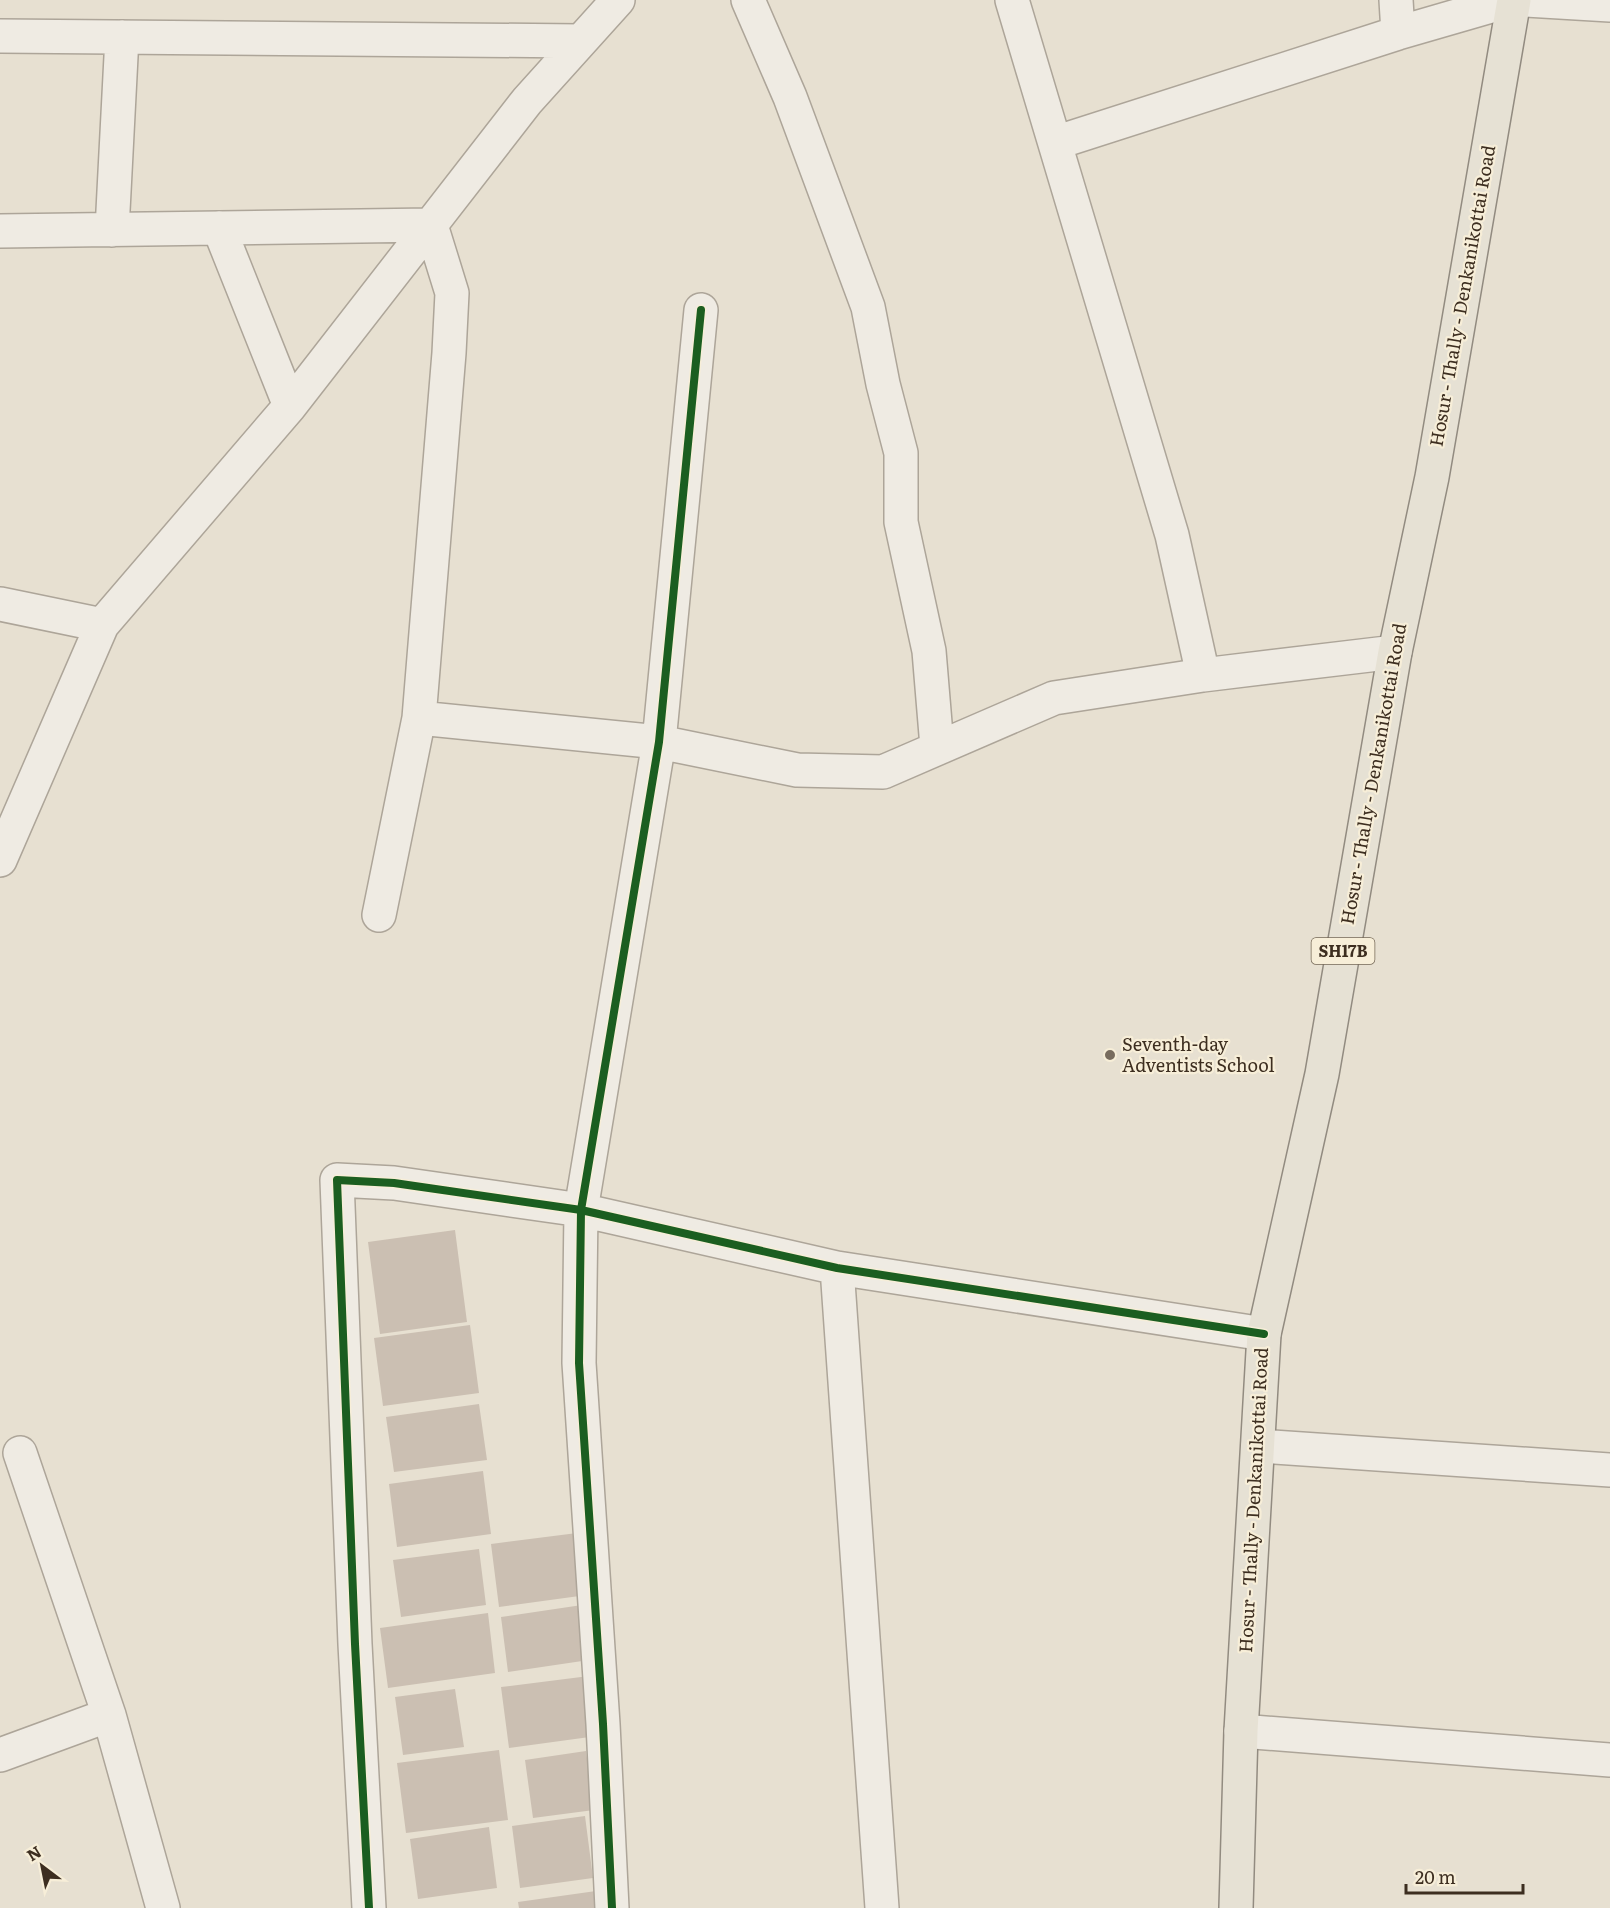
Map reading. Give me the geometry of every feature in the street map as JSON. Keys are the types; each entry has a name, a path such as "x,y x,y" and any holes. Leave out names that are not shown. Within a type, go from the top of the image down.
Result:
{"main road":[{"name":"Hosur - Thally - Denkanikottai Road","path":"1236,1908 1241,1731 1264,1334 1322,1074 1395,652 1432,477 1513,0"}],"street":[{"path":"0,860 102,625 290,406 527,101 618,0"},
{"path":"1012,0 1172,535 1203,675"},
{"path":"1396,0 1398,33"},
{"path":"1055,143 1398,33 1513,0"},
{"path":"1526,0 1610,5"},
{"path":"751,1 790,97 868,307 883,384 901,453 901,522 929,651 937,747"},
{"path":"0,36 581,41"},
{"path":"112,230 122,37"},
{"path":"0,231 431,225"},
{"path":"379,915 419,718 448,364 452,293 431,225"},
{"path":"219,228 290,406"},
{"path":"612,1908 603,1724 579,1363 581,1210 659,742 701,310"},
{"path":"0,604 102,625"},
{"path":"419,718 659,742 797,770 883,772 1054,698 1203,675 1395,652"},
{"path":"369,1908 354,1633 337,1180 394,1183 581,1210 837,1268 1264,1334"},
{"path":"837,1268 882,1908"},
{"path":"1258,1446 1610,1470"},
{"path":"20,1453 109,1715 163,1908"},
{"path":"0,1755 109,1715"},
{"path":"1241,1731 1610,1760"}],"building":[{"path":"455,1230 467,1322 380,1334 368,1242"},
{"path":"470,1325 479,1393 383,1406 374,1338"},
{"path":"479,1404 487,1460 394,1472 386,1417"},
{"path":"483,1471 491,1534 397,1547 389,1484"},
{"path":"585,1532 594,1594 499,1607 491,1544"},
{"path":"479,1549 486,1605 401,1617 393,1560"},
{"path":"582,1605 589,1660 508,1672 501,1617"},
{"path":"488,1613 495,1673 388,1688 380,1628"},
{"path":"589,1676 597,1736 509,1748 501,1687"},
{"path":"455,1689 464,1747 403,1755 395,1697"},
{"path":"499,1750 508,1820 406,1833 397,1763"},
{"path":"586,1751 594,1810 533,1818 525,1760"},
{"path":"585,1816 593,1878 520,1888 512,1826"},
{"path":"489,1827 497,1888 418,1899 410,1839"},
{"path":"596,1891 598,1908 519,1908 518,1902"}],"cycle path":[{"path":"612,1908 603,1724 579,1363 581,1210 659,742 701,310"},
{"path":"369,1908 355,1644 337,1180 394,1183 581,1210 837,1268 1264,1334"}],"place":[{"name":"Seventh-day Adventists School","path":"1110,1055"}]}
